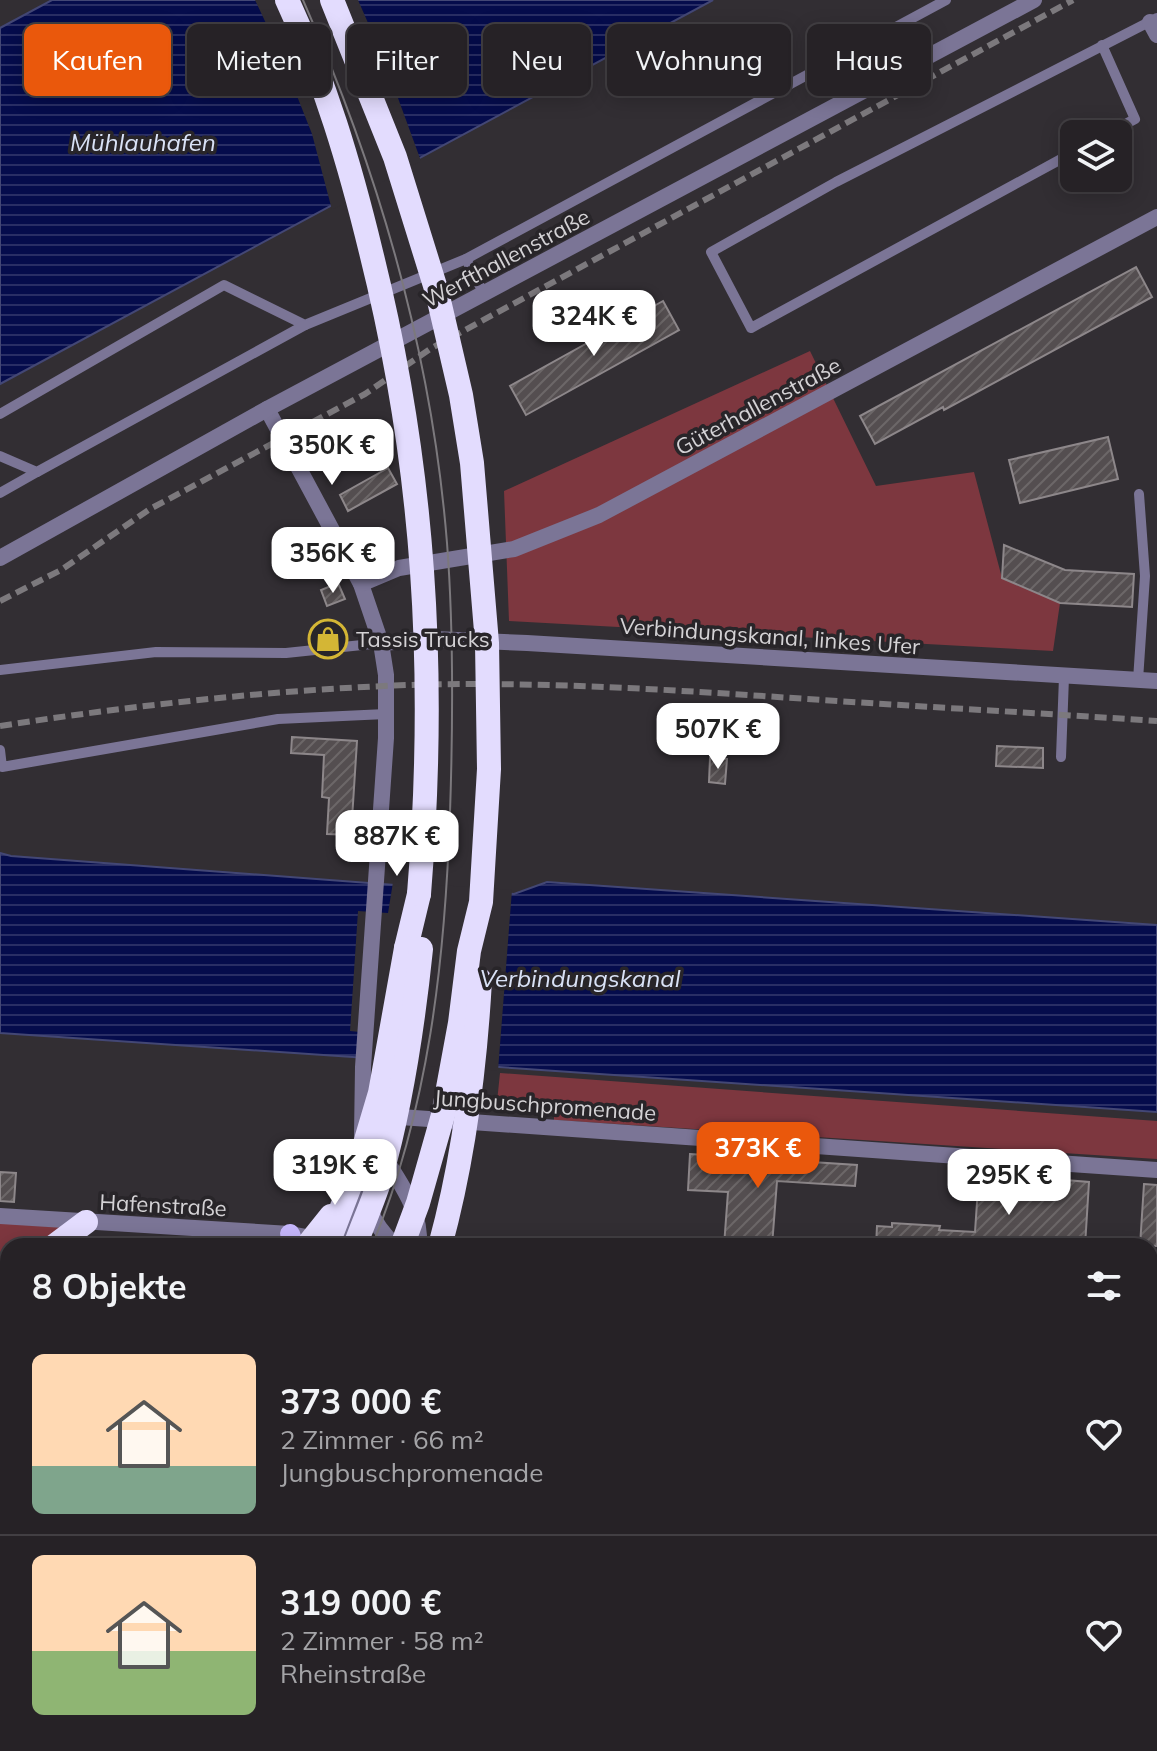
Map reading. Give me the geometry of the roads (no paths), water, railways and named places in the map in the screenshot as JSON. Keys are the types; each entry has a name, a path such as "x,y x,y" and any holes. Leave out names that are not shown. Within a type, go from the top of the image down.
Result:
{"highway":[{"path":"287,0 310,50 353,176 388,318 407,427 421,538 427,632 428,725 419,894 421,949 414,1022 401,1094 380,1178 326,1238"},
{"path":"332,0 395,157 437,292 461,395 479,519 489,769 476,1053 466,1135 414,1238"},
{"path":"326,1238 354,1200 361,1157 380,1093 419,894"},
{"path":"412,1238 421,1192 443,1115 469,951 481,902"},
{"path":"65,1238 86,1222"}],"street":[{"name":"Werfthallenstraße","path":"0,558 267,409 1034,0"},
{"name":"Güterhallenstraße","path":"361,584 399,568 514,549 599,515 1157,217"},
{"path":"267,409 361,584 381,643 386,675 386,714 354,1200 376,1223 400,1238"},
{"name":"Verbindungskanal, linkes Ufer","path":"381,643 434,639 527,643 1157,681"},
{"path":"361,1116 417,1211 412,1238"},
{"name":"Jungbuschpromenade","path":"361,1116 1157,1170"},
{"name":"Hafenstraße","path":"0,1216 266,1238"}],"lane":[{"path":"0,493 305,325 466,259 946,0"},
{"path":"1060,160 751,328 711,252 836,182 1102,45 1155,25"},
{"path":"1102,45 1135,119 1132,121"},
{"path":"466,259 484,294"},
{"path":"0,414 224,285 305,325"},
{"path":"0,456 37,472"},
{"path":"1138,680 1145,576 1139,494"},
{"path":"0,670 156,652 286,653 381,643"},
{"path":"1061,757 1064,677"},
{"path":"0,750 2,767 278,719 386,714"},
{"path":"354,1200 380,1194 408,1195"}],"water":[{"name":"Mühlauhafen","path":"52,0 713,0 668,24 607,24 607,57 591,66 591,24 483,24 483,96 535,96 0,384 0,28"},
{"name":"Verbindungskanal","path":"0,853 514,894 547,882 1157,925 1157,1112 0,1033"}],"tram line":[{"path":"303,0 355,131 398,266 429,403 440,473 449,577 451,779 448,868 438,978 408,1141 375,1238"}],"railway":[{"path":"0,601 61,570 150,509 365,394 430,349 1073,0"},
{"path":"0,726 102,711 255,695 357,687 459,684 658,690 1157,721"}],"place":[{"name":"Tassis Trucks","path":"328,639"}]}
